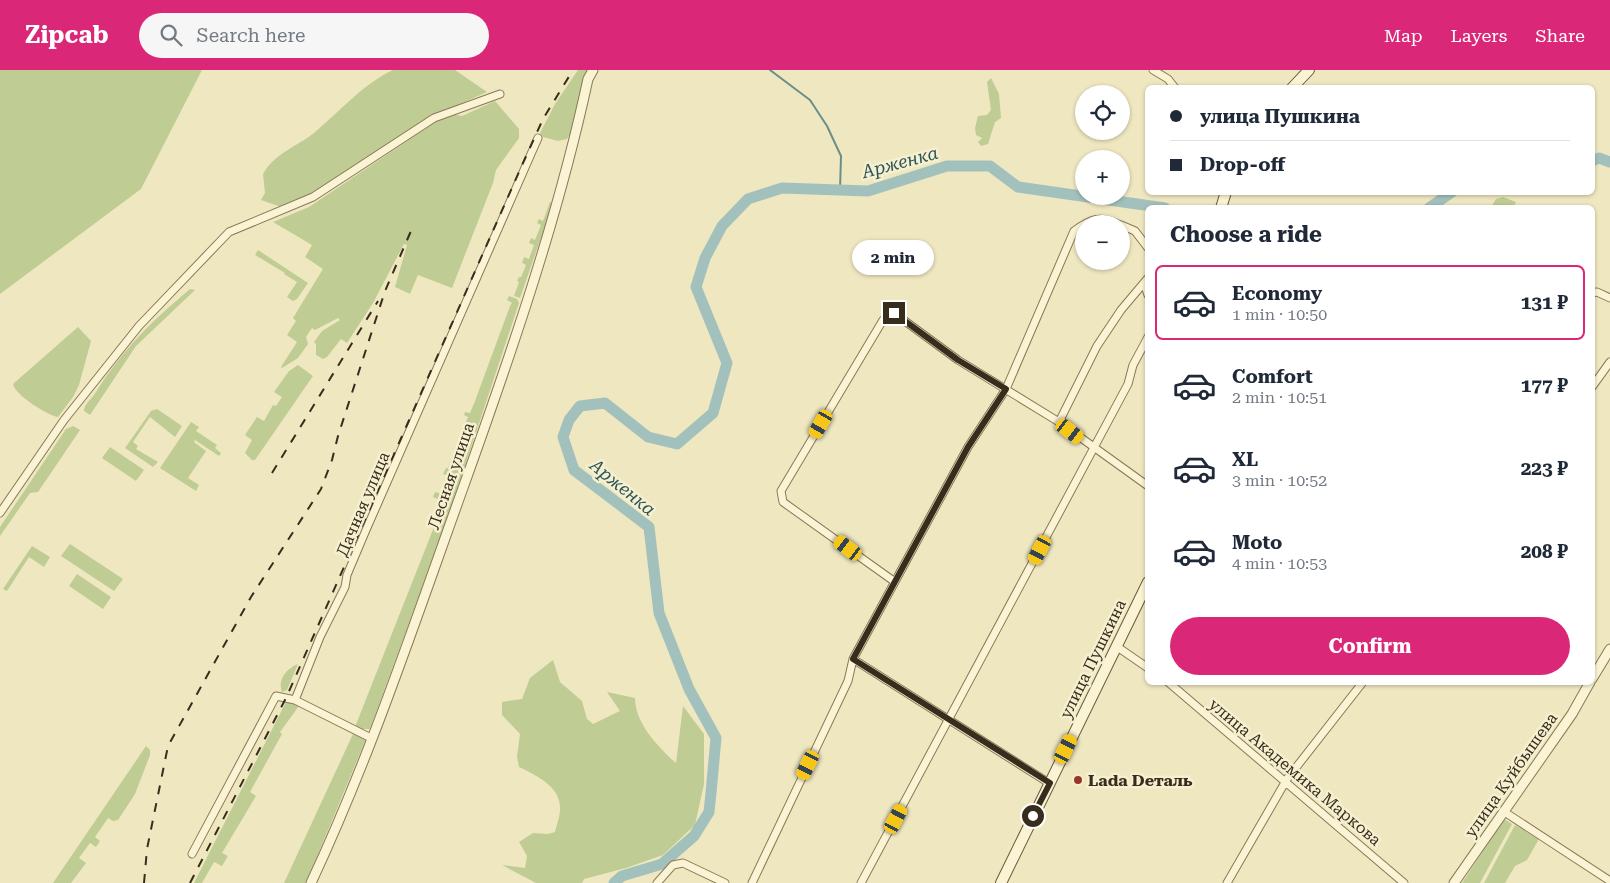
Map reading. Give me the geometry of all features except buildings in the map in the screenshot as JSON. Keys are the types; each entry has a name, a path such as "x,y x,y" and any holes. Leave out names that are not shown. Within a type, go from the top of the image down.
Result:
{"main road":[{"path":"1295,85 1309,70"},
{"name":"улица Пушкина","path":"1000,883 1145,588"}],"street":[{"name":"Лесная улица","path":"311,883 345,810 371,738 400,668 436,566 517,327 572,150 588,79 593,70"},
{"path":"1153,70 1168,79 1173,85"},
{"path":"0,513 66,416 139,326 229,232 313,197 434,118 500,94"},
{"name":"Дачная улица","path":"295,700 320,637 345,587 347,575 366,530 538,138"},
{"path":"1130,229 1135,231 1145,244"},
{"path":"752,883 848,681 853,659 968,447 1006,389 1075,230"},
{"path":"1059,422 1097,346 1120,310 1145,282"},
{"path":"1595,292 1610,298"},
{"path":"895,582 783,502 781,491 862,353 883,320 894,313 958,360 1059,422 1145,484"},
{"path":"861,883 1128,384 1133,365 1145,343"},
{"path":"1595,383 1610,362"},
{"path":"1116,646 1145,666"},
{"path":"1595,674 1610,649"},
{"path":"853,659 1050,783"},
{"name":"улица Академика Маркова","path":"1173,685 1404,883"},
{"path":"1227,883 1286,781 1361,685"},
{"name":"улица Куйбышева","path":"1454,883 1572,714 1588,685"},
{"path":"192,854 276,696 295,700 371,738"},
{"path":"1502,812 1610,881"},
{"path":"657,883 673,865 683,863 725,883"}],"green space":[{"path":"0,70 202,70 141,189 0,294"},
{"path":"393,70 455,70 487,92 424,120 316,192 281,207 261,200 265,193 263,174 274,161 314,133 372,83"},
{"path":"578,70 588,70 570,134 567,139 558,141 543,137 540,133 555,104"},
{"path":"991,78 999,94 1001,118 995,122 988,144 981,146 978,142 982,138 976,135 975,128 978,116 987,115 991,110 987,82"},
{"path":"495,101 519,129 519,138 496,170 493,183 452,288 418,275 410,294 395,287 407,245 404,244 373,303 347,343 341,339 327,357 323,359 316,355 316,344 314,342 322,331 340,320 338,318 315,330 312,328 306,337 308,344 298,358 282,368 297,342 287,335 296,321 293,318 323,269 305,257 312,245 273,222 309,207 437,121 452,114 462,116"},
{"path":"1503,197 1516,202 1514,205 1492,205 1496,199"},
{"path":"550,202 553,204 520,298 514,296 519,282 517,281 521,277 526,265 522,263 524,257 529,259 534,245 529,243 531,238 535,240 541,225 537,223 539,219 543,221"},
{"path":"258,250 308,283 297,299 293,301 287,297 297,282 255,255"},
{"path":"190,289 195,290 136,346 90,415 84,411 84,408 127,349 150,325"},
{"path":"509,296 517,299 519,303 444,529 370,729 355,727 436,522 432,520 440,500 433,497 435,492 442,494 449,476 443,474 446,468 448,468 468,417 464,415 465,412 470,413 512,303 507,300"},
{"path":"78,327 91,341 79,385 73,397 58,417 32,404 19,394 13,384"},
{"path":"298,365 313,376 255,460 252,460 245,453 252,440 245,435 257,417 264,421 273,405 276,406 282,397 274,392 289,371"},
{"path":"157,409 182,426 175,437 150,417 133,442 138,446 136,449 158,462 153,467 125,448 151,411"},
{"path":"191,422 199,427 196,431 217,445 215,448 221,453 219,456 195,440 194,442 206,451 188,478 199,485 196,491 160,468"},
{"path":"73,426 80,430 38,492 30,493 0,536 0,527 66,429"},
{"path":"110,447 144,470 136,481 102,458"},
{"path":"70,544 123,579 114,591 61,556"},
{"path":"32,546 50,557 44,567 29,557 7,591 3,589"},
{"path":"77,574 111,597 103,609 69,586"},
{"path":"553,660 560,682 582,701 587,719 593,724 620,711 607,692 635,698 636,707 643,725 655,742 676,763 683,706 704,734 704,784 695,825 663,855 626,868 584,879 582,883 536,883 502,865 525,868 527,856 519,842 533,833 548,834 555,832 558,820 560,809 556,794 546,782 519,767 517,757 520,734 502,715 502,702 522,699 530,678"},
{"path":"298,664 287,690 282,692 281,683 284,675 290,668"},
{"path":"287,700 366,739 306,883 284,883 353,734 299,706 280,732 282,734 250,792 256,796 222,853 228,856 222,866 214,862 202,883 194,883"},
{"path":"146,746 150,750 150,755 135,794 118,820 113,821 108,818 95,837 100,841 96,847 90,843 79,858 86,863 71,883 53,883"},
{"path":"1504,819 1512,824 1480,883 1462,883"},
{"path":"1515,825 1539,839 1527,860 1515,866 1505,883 1484,883"}],"waterway":[{"path":"770,70 810,100 827,126 841,156 840,190"},
{"name":"Арженка","path":"1595,160 1599,158 1610,162"},
{"name":"Арженка","path":"614,883 622,876 662,864 694,836 709,812 716,738 689,689 659,613 649,527 574,470 563,437 569,420 580,406 605,403 648,437 677,444 713,413 727,363 696,287 705,258 722,226 748,199 782,188 868,191 947,166 990,166 1018,187 1145,205"},
{"name":"Арженка","path":"1433,205 1448,195"}],"railway":[{"path":"190,883 286,698 543,119 573,70"},
{"path":"144,883 147,849 168,746 251,597 321,489 332,460 385,291 414,224"},
{"path":"272,473 378,301"}],"place":[{"name":"Lada Dеталь","path":"1078,780"}],"route":[{"path":"894,313 958,360 1006,389 968,447 853,659 1050,783 1033,816"}]}
